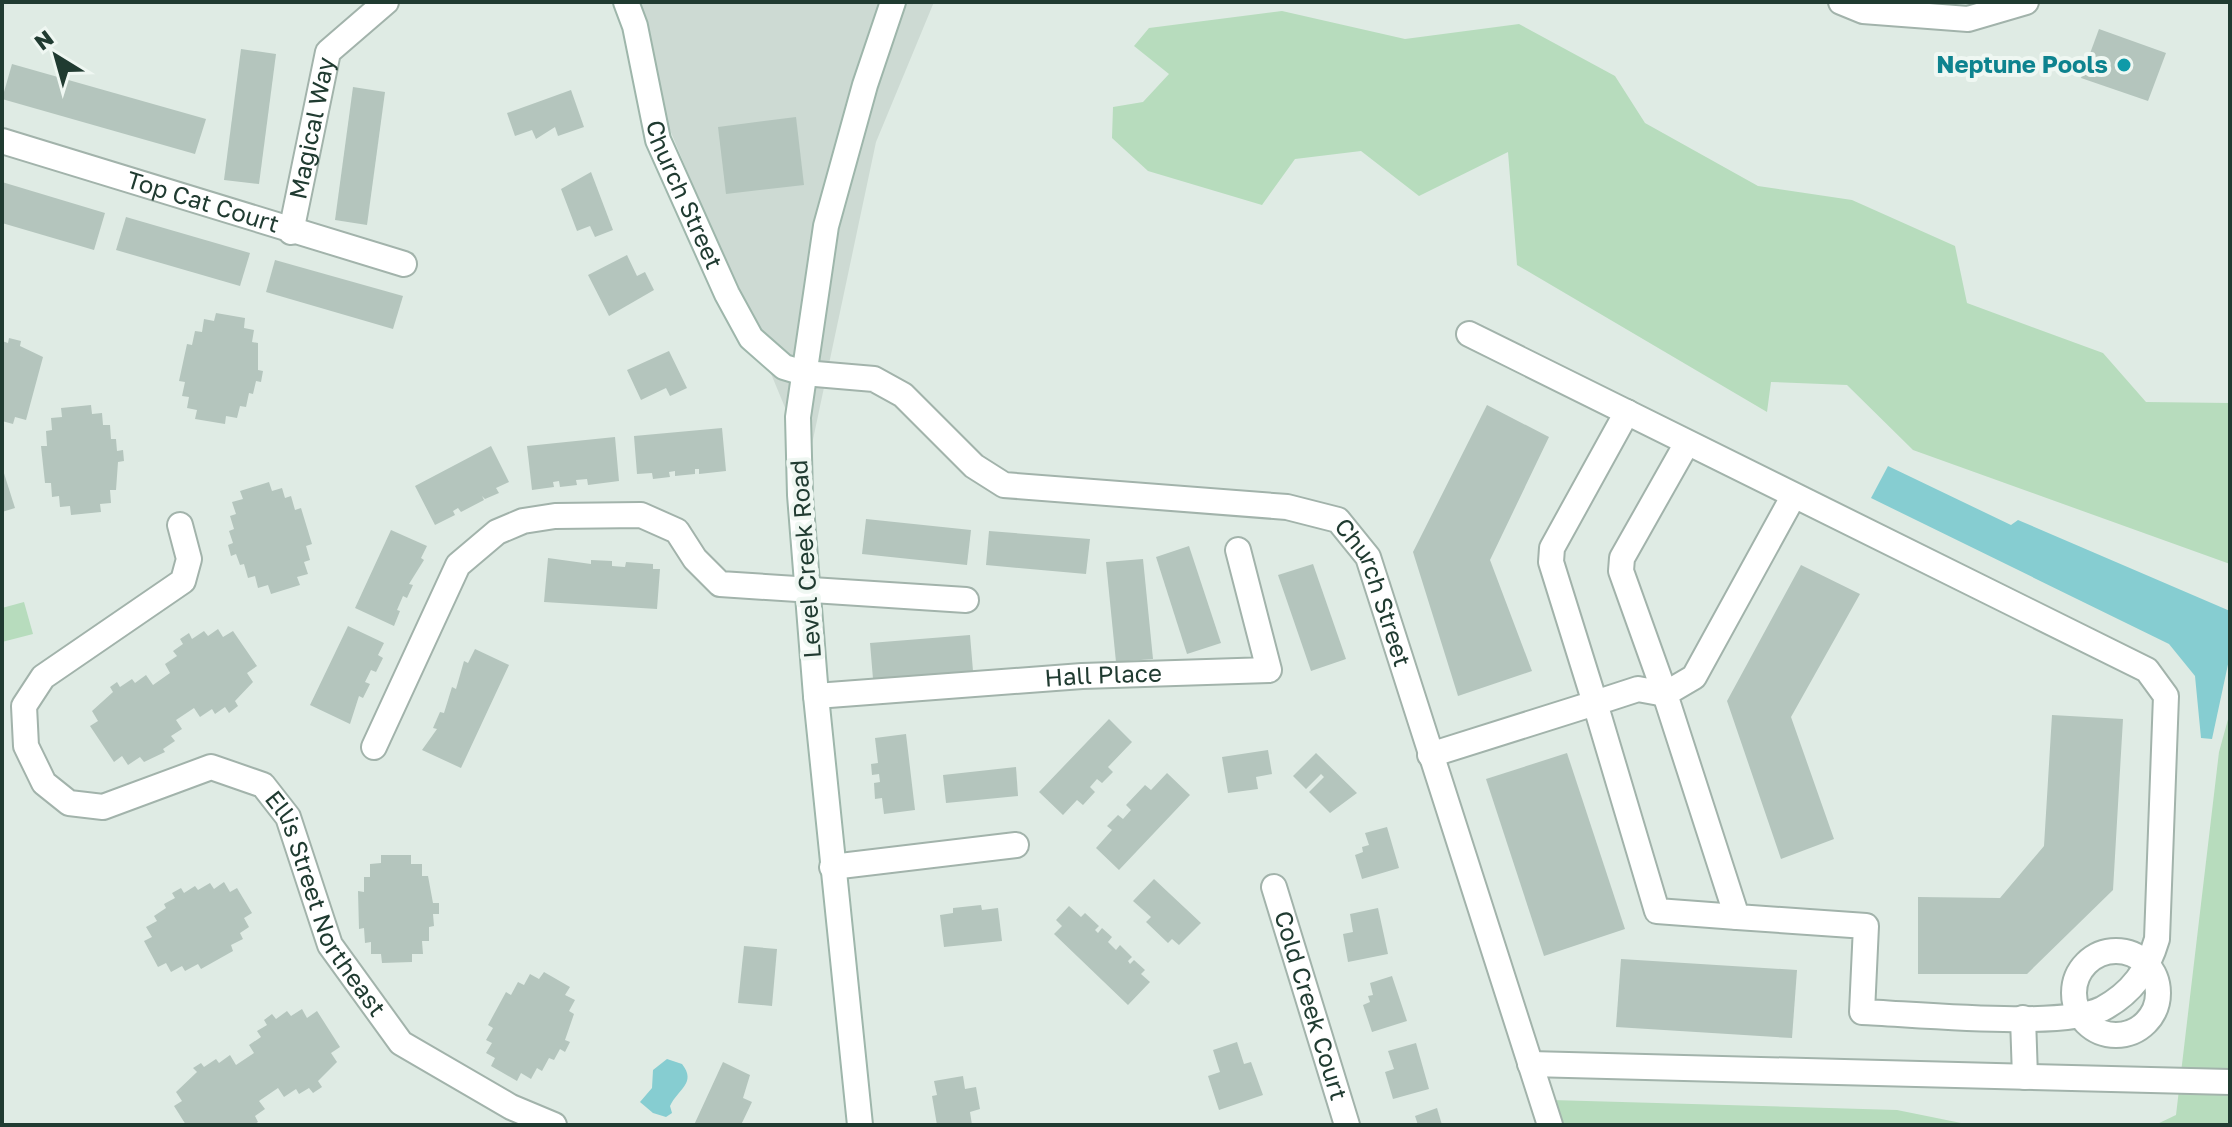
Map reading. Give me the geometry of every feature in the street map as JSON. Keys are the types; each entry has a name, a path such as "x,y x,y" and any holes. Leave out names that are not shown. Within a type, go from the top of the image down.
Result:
{"street":[{"name":"Magical Way","path":"291,232 328,52 386,2"},
{"name":"Church Street","path":"626,2 635,26 658,140 727,294 751,338 794,370 874,379 893,389 974,466 1004,485 1287,507 1338,520 1368,557 1550,1125"},
{"name":"Level Creek Road","path":"860,1125 816,696 794,370 826,226 865,85 893,2"},
{"path":"1841,2 1863,11 1968,19 2026,2"},
{"name":"Top Cat Court","path":"2,141 291,232 404,264"},
{"path":"1469,334 1627,412 1687,443 2147,670 2166,696 2157,939 2149,968 2102,1008 2080,1016 2023,1018 1862,1012 1866,926 1657,911 1551,562 1552,548 1627,412"},
{"path":"1687,443 1622,558 1621,571 1665,694 1737,917"},
{"path":"1430,755 1638,689 1665,694 1694,677 1794,495"},
{"path":"374,747 458,565 497,532 523,521 580,515 641,515 677,531 695,559 720,584 966,600"},
{"name":"Ellis Street Northeast","path":"180,525 189,559 183,581 43,677 24,706 26,746 44,783 69,803 103,807 211,767 263,785 288,817 330,945 401,1043 511,1107 554,1125"},
{"name":"Hall Place","path":"816,696 1082,676 1269,670 1238,550"},
{"path":"832,867 1016,845"},
{"name":"Cold Creek Court","path":"1274,887 1347,1125"},
{"path":"2113,949 2132,953 2149,968 2160,988 2157,1008 2146,1024 2135,1032 2102,1034 2080,1016 2073,998 2074,981 2081,966 2097,953 2113,949"},
{"path":"2023,1018 2025,1077"},
{"path":"1530,1064 2230,1082"}],"shaded area":[{"path":"617,2 934,2 876,142 808,463"}],"green space":[{"path":"1282,11 1405,39 1519,24 1615,76 1645,123 1758,186 1852,200 1955,246 1967,303 2103,353 2146,402 2230,403 2230,564 1913,450 1847,385 1771,382 1767,412 1517,265 1508,152 1419,196 1361,151 1295,159 1262,205 1148,171 1112,138 1113,107 1143,102 1169,74 1134,46 1149,28"},
{"path":"24,602 33,634 2,642 2,608"},
{"path":"2230,712 2230,1125 2155,1125 2176,1115 2219,752"},
{"path":"1551,1100 1897,1110 1971,1125 1559,1125"}],"water":[{"path":"1888,466 2011,525 2018,520 2230,611 2230,655 2212,739 2201,738 2195,676 2169,644 1871,498"},
{"path":"667,1059 682,1064 688,1076 685,1086 670,1106 672,1113 666,1117 653,1113 640,1102 652,1088 653,1070"}],"building":[{"name":"Neptune Pools","path":"2099,29 2166,53 2148,101 2081,78"},
{"path":"241,49 276,54 259,184 224,180"},
{"path":"12,64 206,119 195,154 2,99"},
{"path":"353,87 385,92 367,225 335,220"},
{"path":"571,90 584,127 558,136 555,127 536,139 532,130 515,136 507,113"},
{"path":"796,117 804,185 726,194 718,127"},
{"path":"591,172 613,230 595,237 590,226 577,231 561,189"},
{"path":"2,182 105,213 94,250 2,223"},
{"path":"126,217 250,253 240,286 116,250"},
{"path":"627,255 637,276 645,272 654,290 609,316 588,275"},
{"path":"275,260 403,296 393,329 266,292"},
{"path":"216,313 245,318 244,328 254,330 252,342 258,343 258,370 263,371 261,382 256,381 253,394 249,393 246,407 240,406 237,418 226,416 225,424 195,419 197,410 187,408 189,397 182,396 185,382 179,381 187,344 192,345 195,331 202,332 204,319 214,321"},
{"path":"9,338 21,341 20,346 43,357 26,420 15,417 13,424 2,421 2,341 8,343"},
{"path":"669,351 687,388 670,396 666,388 641,400 627,370"},
{"path":"91,405 92,414 102,413 103,425 110,425 111,439 116,439 117,451 123,450 124,461 118,462 116,490 110,490 111,503 100,504 101,512 71,515 70,506 60,507 59,496 52,497 51,483 45,483 41,446 47,446 46,431 52,430 51,418 62,417 61,408"},
{"path":"1487,405 1549,437 1490,560 1532,671 1458,696 1413,552"},
{"path":"722,428 726,471 699,474 699,469 695,469 695,474 675,476 675,471 669,472 670,477 653,479 652,473 637,474 634,436"},
{"path":"615,437 619,481 588,485 587,479 576,480 577,485 560,487 559,481 553,482 554,487 532,490 527,446"},
{"path":"491,446 509,482 496,488 499,493 485,499 482,496 484,500 461,512 458,508 453,511 455,515 435,525 415,486"},
{"path":"2,467 15,508 2,512"},
{"path":"269,482 272,491 282,488 285,498 291,496 295,510 301,508 312,544 306,546 310,560 304,562 308,574 297,577 300,585 271,594 268,585 258,588 255,576 248,578 244,564 240,565 236,554 231,556 228,545 233,543 229,531 234,529 230,516 236,514 232,502 243,499 240,491"},
{"path":"866,519 971,530 967,565 862,554"},
{"path":"391,530 427,546 421,558 424,560 409,584 413,585 407,598 403,596 397,610 400,611 394,626 355,608"},
{"path":"989,531 1090,539 1086,574 986,565"},
{"path":"1189,546 1221,643 1187,654 1156,557"},
{"path":"548,558 591,564 591,560 612,561 612,566 625,567 626,562 653,564 653,569 660,569 657,609 544,602"},
{"path":"1143,559 1153,659 1116,662 1106,562"},
{"path":"1313,564 1346,659 1311,671 1278,575"},
{"path":"1801,565 1860,594 1791,717 1834,839 1781,859 1727,701"},
{"path":"348,626 384,643 378,655 383,658 376,672 371,670 365,682 370,684 363,698 359,696 350,724 310,705"},
{"path":"218,629 223,637 233,631 257,666 247,673 253,682 235,701 238,706 229,713 225,707 215,714 212,709 200,717 194,708 176,720 182,729 171,736 175,741 163,749 165,752 144,762 140,757 128,765 122,756 114,762 90,726 98,721 92,711 113,692 110,687 117,682 120,687 132,679 135,683 146,675 153,685 170,673 165,664 177,656 173,651 183,644 180,639 189,633 192,639 204,631 208,636"},
{"path":"970,635 973,671 873,679 870,643"},
{"path":"475,649 509,665 461,768 422,750 437,729 433,728 440,712 444,713 452,687 456,689 464,661 468,663"},
{"path":"2052,715 2123,719 2113,890 2027,974 1918,974 1918,897 2000,898 2044,846"},
{"path":"1109,719 1132,742 1108,767 1113,772 1102,783 1097,779 1090,787 1095,792 1083,805 1077,800 1063,815 1039,792"},
{"path":"906,734 915,810 884,814 882,798 875,799 874,783 880,782 879,774 872,775 871,764 878,763 875,738"},
{"path":"1268,750 1272,774 1256,777 1258,789 1228,793 1222,757"},
{"path":"1316,753 1357,793 1330,813 1309,792 1324,777 1321,774 1306,789 1293,776"},
{"path":"1567,753 1625,929 1544,956 1486,779"},
{"path":"1016,767 1018,796 946,803 943,775"},
{"path":"1167,773 1190,795 1119,870 1096,848 1112,830 1107,826 1118,815 1123,819 1131,810 1126,805 1145,785 1151,790"},
{"path":"1387,827 1399,868 1362,879 1355,855 1363,852 1362,847 1369,845 1365,833"},
{"path":"381,855 411,855 411,864 422,864 422,876 428,876 433,903 439,903 439,914 433,914 434,926 429,927 429,941 422,941 423,954 412,954 412,962 382,963 381,954 371,954 371,942 365,943 364,928 359,929 358,891 364,892 364,877 370,877 370,864 381,863"},
{"path":"1154,879 1201,923 1179,945 1172,939 1168,943 1146,922 1151,917 1133,901"},
{"path":"224,882 230,892 237,888 252,913 244,918 249,927 240,933 243,939 231,945 233,951 201,969 198,964 185,971 182,966 171,972 166,963 158,967 144,941 152,937 146,927 157,921 154,916 166,908 164,904 175,898 172,893 181,888 184,893 195,886 198,890 210,883 214,889"},
{"path":"981,905 982,910 998,908 1002,941 944,947 940,915 953,913 953,908"},
{"path":"1069,906 1081,917 1085,913 1099,926 1095,930 1098,933 1102,928 1112,937 1108,942 1116,950 1120,945 1132,957 1128,961 1130,964 1134,960 1145,970 1141,974 1150,982 1128,1005 1054,934 1062,926 1056,920"},
{"path":"1378,908 1388,954 1348,962 1343,934 1353,932 1350,914"},
{"path":"744,946 777,949 772,1006 738,1003"},
{"path":"1621,959 1797,970 1792,1038 1616,1027"},
{"path":"544,972 570,987 565,995 575,1000 569,1011 574,1014 565,1040 570,1042 565,1052 560,1049 554,1060 549,1058 542,1071 537,1068 531,1079 521,1073 517,1081 491,1066 495,1058 486,1053 492,1043 486,1040 493,1028 488,1025 506,992 511,995 518,982 524,985 530,974 539,979"},
{"path":"1392,976 1407,1021 1372,1032 1363,1005 1370,1002 1368,996 1373,995 1370,983"},
{"path":"302,1009 307,1018 317,1011 340,1047 331,1053 337,1062 318,1081 322,1087 313,1093 309,1088 299,1094 296,1089 284,1097 278,1088 259,1101 265,1109 255,1116 258,1122 253,1125 186,1125 174,1106 182,1101 176,1092 197,1072 193,1068 201,1063 204,1067 216,1059 219,1063 230,1055 236,1065 254,1053 249,1045 261,1037 257,1031 267,1025 264,1020 272,1014 276,1019 287,1011 291,1016"},
{"path":"1237,1042 1244,1064 1251,1062 1263,1095 1219,1110 1208,1076 1220,1072 1213,1050"},
{"path":"1416,1043 1429,1089 1393,1099 1385,1072 1394,1069 1388,1051"},
{"path":"723,1062 750,1075 743,1098 752,1102 741,1125 694,1125"},
{"path":"963,1076 965,1089 976,1087 980,1109 970,1112 972,1125 937,1125 932,1096 937,1095 934,1081"},
{"path":"1437,1108 1442,1125 1418,1125 1415,1116"}],"place":[{"name":"Neptune Pools","path":"2124,65"}]}
